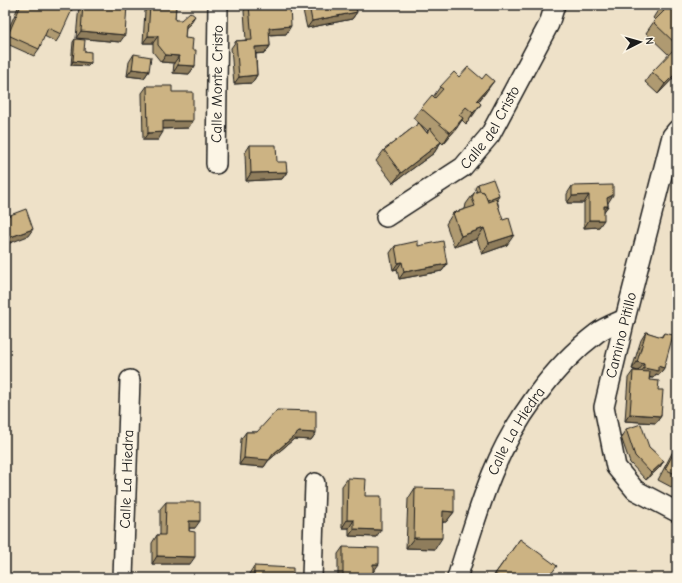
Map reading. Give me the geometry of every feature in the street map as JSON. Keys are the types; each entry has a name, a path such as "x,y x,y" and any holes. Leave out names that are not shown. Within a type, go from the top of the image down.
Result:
{"street":[{"name":"Calle Monte Cristo","path":"216,164 218,5"},
{"name":"Calle del Cristo","path":"386,216 463,167 490,134 549,24 555,5"},
{"name":"Camino Pitillo","path":"677,130 672,136 624,319 604,407 616,467 635,490 677,512"},
{"name":"Calle La Hiedra","path":"457,578 492,474 515,429 537,393 566,360 598,332 624,319"},
{"name":"Calle La Hiedra","path":"123,578 130,380"},
{"path":"312,578 316,483"}],"building":[{"path":"21,5 61,5 72,10 61,34 48,28 39,49 8,35"},
{"path":"83,5 127,5 125,35 81,31"},
{"path":"150,5 176,5 175,20 181,20 190,12 195,16 186,25 185,38 193,39 192,50 196,50 195,66 178,65 179,56 166,55 158,45 158,36 148,36"},
{"path":"249,5 290,5 291,26 269,28 270,46 255,47 257,75 239,77 236,41 252,40"},
{"path":"309,5 355,5 357,12 312,21"},
{"path":"662,5 668,5 677,13 677,45 653,22 664,11 660,7"},
{"path":"75,39 85,40 84,51 91,52 91,63 73,61"},
{"path":"677,46 677,72 665,84 652,72"},
{"path":"134,54 151,57 149,71 132,69"},
{"path":"468,67 482,79 486,74 494,81 477,100 481,104 473,113 466,107 459,115 463,118 450,133 421,108 432,95 435,98 443,89 440,87 454,72 459,77"},
{"path":"147,86 172,86 172,92 193,92 193,121 163,121 163,132 148,133"},
{"path":"419,123 427,133 430,128 441,142 401,173 384,150"},
{"path":"250,145 276,145 277,162 286,162 287,172 251,173"},
{"path":"493,179 499,195 487,200 484,192 480,191 478,184"},
{"path":"613,185 613,195 607,198 608,206 604,206 604,220 589,220 589,195 572,196 572,186"},
{"path":"479,191 484,192 488,202 496,199 503,220 509,218 514,235 489,243 484,228 461,236 453,213 475,206 472,198 474,193"},
{"path":"26,209 33,229 5,239 5,217"},
{"path":"418,241 418,246 443,241 447,264 404,272 402,262 398,263 395,246"},
{"path":"646,332 662,337 664,333 673,335 664,368 658,366 658,371 644,368 644,364 637,362"},
{"path":"633,371 650,372 649,380 659,381 658,390 663,390 661,416 630,414"},
{"path":"277,410 316,411 316,433 299,432 273,454 269,460 244,458 246,432 257,432"},
{"path":"641,424 649,447 664,461 651,473 635,456 626,429"},
{"path":"677,447 677,475 665,469"},
{"path":"348,478 366,479 365,496 381,496 381,530 354,529 354,520 347,520"},
{"path":"415,488 454,489 454,512 443,511 442,538 414,538"},
{"path":"166,502 200,502 200,521 189,521 189,531 195,532 195,557 157,556 157,535 165,535"},
{"path":"520,539 557,566 548,578 501,578 495,574"},
{"path":"343,547 379,548 379,564 373,564 373,578 343,578"},
{"path":"254,566 293,568 293,578 254,578"}]}
